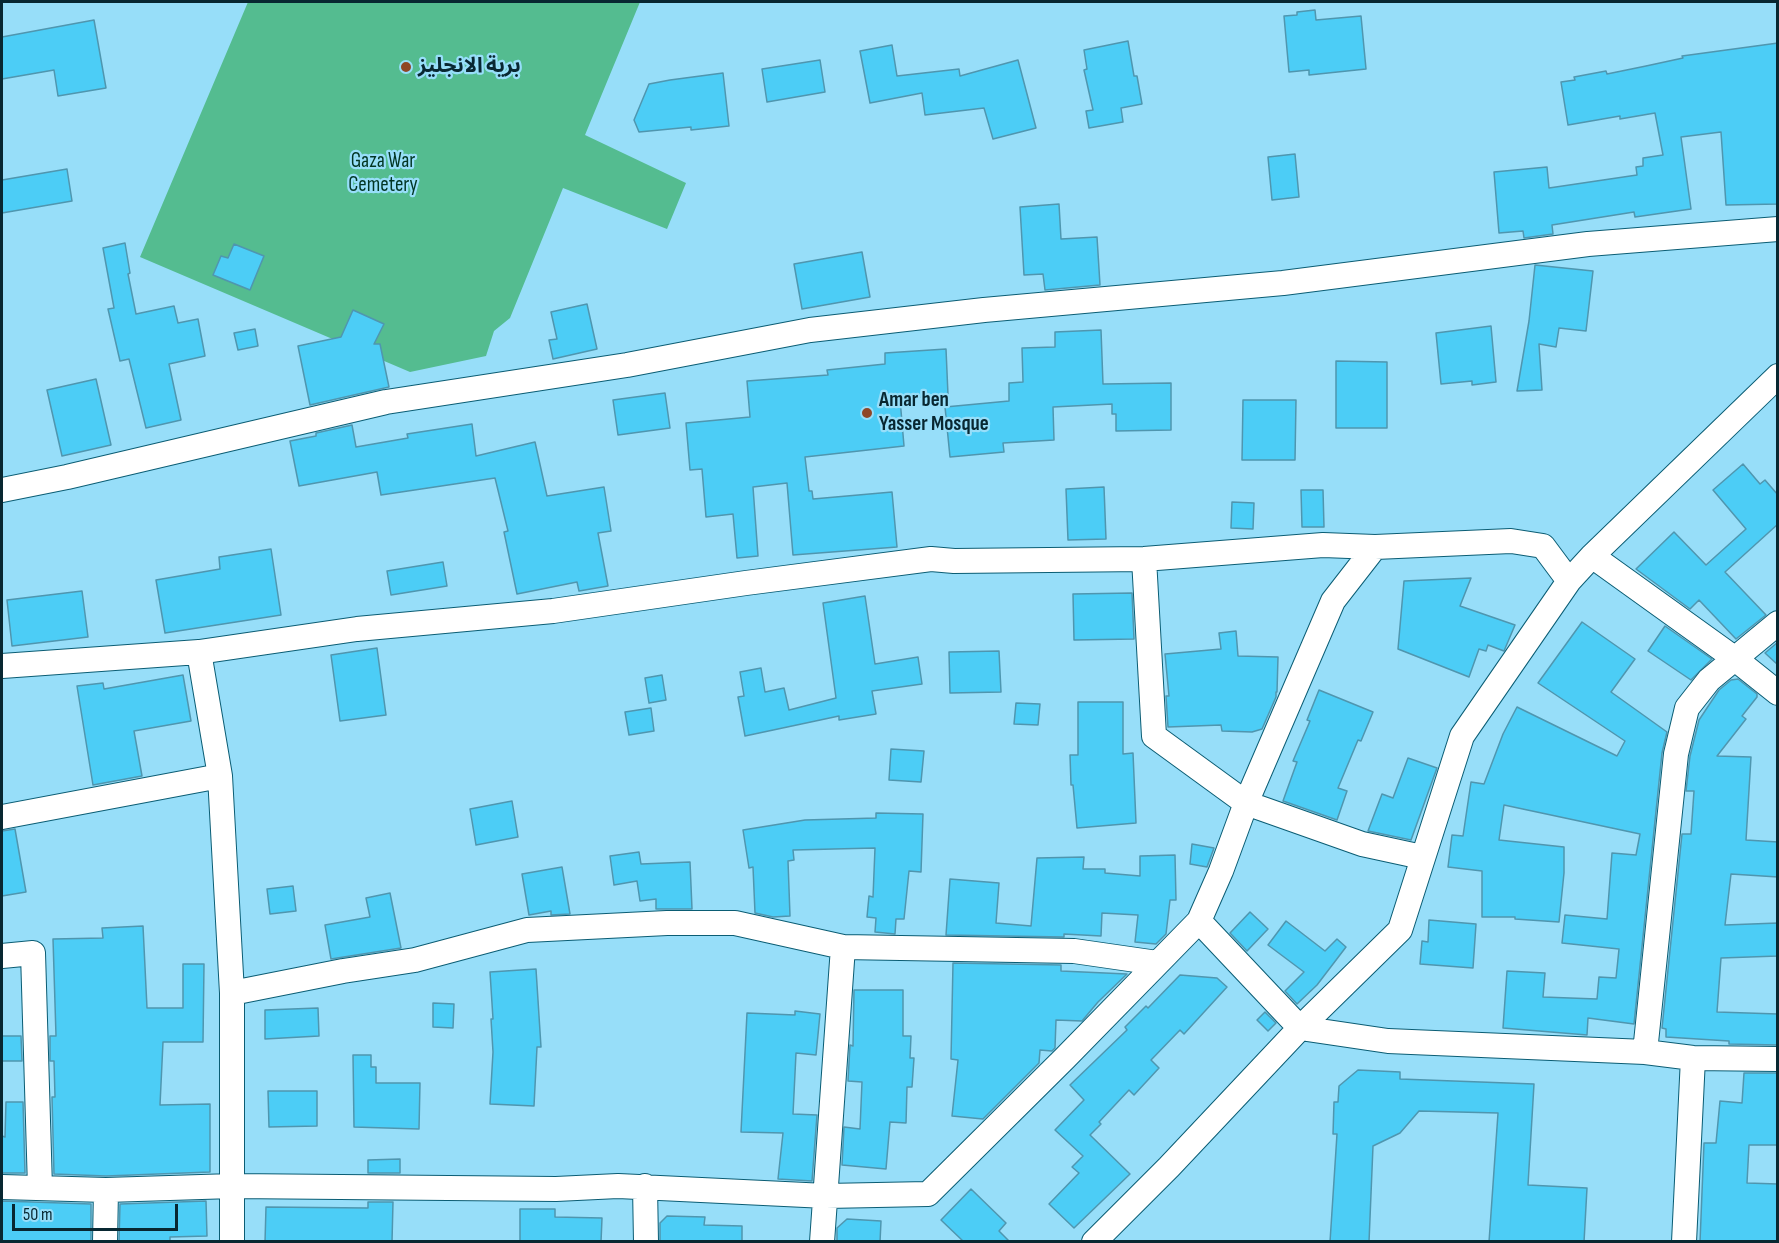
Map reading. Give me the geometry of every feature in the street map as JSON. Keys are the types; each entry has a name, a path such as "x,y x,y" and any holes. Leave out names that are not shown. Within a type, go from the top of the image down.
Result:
{"street":[{"path":"2,490 67,477 386,402 627,364 810,330 984,310 1283,283 1588,244 1778,229"},
{"path":"1094,1242 1169,1167 1300,1028 1400,930 1462,736 1569,581 1778,376"},
{"path":"2,666 200,652 357,629 553,611 931,559 954,561 1144,559 1323,545 1375,547 1511,541 1543,546 1569,581"},
{"path":"2,1187 106,1190 233,1186 556,1189 645,1186 826,1196 928,1194 1198,921 1333,601 1375,547"},
{"path":"1592,556 1734,658 1778,693"},
{"path":"1144,559 1154,736 1246,803 1362,844 1422,858"},
{"path":"1645,1052 1676,754 1687,708 1709,680 1778,624"},
{"path":"200,652 220,776 232,993 232,1242"},
{"path":"2,817 220,776"},
{"path":"1198,921 1300,1028 1388,1041 1645,1052 1693,1058 1778,1059"},
{"path":"232,993 415,960 527,930 667,923 735,923 843,947 1074,951 1157,963"},
{"path":"822,1242 843,947"},
{"path":"2,957 33,953 40,1188"},
{"path":"1684,1242 1693,1058"},
{"path":"645,1186 646,1242"},
{"path":"105,1242 106,1190"}],"green space":[{"name":"Gaza War Cemetery","path":"248,2 640,2 585,135 686,183 667,229 563,188 510,318 494,331 486,356 410,372 140,257"}],"building":[{"path":"1315,10 1316,20 1361,16 1366,69 1309,75 1309,70 1289,72 1284,16"},
{"path":"94,20 106,88 58,96 54,70 2,79 2,37"},
{"path":"1128,41 1142,104 1121,108 1123,122 1089,128 1086,111 1093,110 1084,70 1087,69 1084,50"},
{"path":"1778,43 1778,204 1726,205 1721,132 1681,137 1691,209 1635,217 1634,212 1552,225 1553,234 1524,238 1523,231 1499,233 1494,172 1547,167 1549,188 1637,175 1636,167 1643,166 1643,158 1663,155 1655,113 1620,119 1620,116 1568,125 1561,82 1575,80 1574,77 1606,71 1607,74 1683,58 1682,56"},
{"path":"892,45 897,76 959,69 960,76 1018,60 1036,128 993,139 984,108 925,115 922,93 870,103 860,51"},
{"path":"820,60 825,92 767,102 762,69"},
{"path":"723,73 729,126 639,132 634,120 649,84"},
{"path":"1295,154 1299,197 1272,200 1268,157"},
{"path":"67,169 72,201 2,213 2,180"},
{"path":"1059,204 1061,239 1097,237 1100,285 1045,290 1043,274 1024,275 1020,207"},
{"path":"125,243 136,314 174,306 178,323 198,319 205,356 169,364 181,420 146,428 129,359 120,361 108,309 114,308 103,248"},
{"path":"234,244 264,256 250,290 213,275 221,256 228,258"},
{"path":"862,252 870,297 802,309 794,264"},
{"path":"1535,265 1593,271 1586,331 1559,328 1556,347 1539,344 1542,390 1517,391 1529,321"},
{"path":"587,304 597,349 553,359 549,340 557,339 551,312"},
{"path":"353,310 384,324 374,344 380,344 389,387 310,405 298,346 341,337"},
{"path":"1491,326 1496,382 1472,385 1472,381 1441,384 1436,333"},
{"path":"255,329 258,346 238,350 234,333"},
{"path":"1101,330 1103,384 1171,383 1171,430 1116,431 1116,414 1112,414 1112,404 1053,407 1054,440 1003,443 1004,452 950,457 945,407 1009,401 1009,383 1023,382 1022,348 1055,347 1055,332"},
{"path":"946,349 948,395 900,399 904,446 805,457 809,491 812,491 813,499 892,492 897,547 793,555 787,483 753,487 758,556 737,558 733,514 706,517 702,469 690,470 686,423 750,417 747,381 828,375 827,370 885,364 885,353"},
{"path":"1336,361 1387,362 1387,428 1336,428"},
{"path":"96,379 111,445 62,456 47,390"},
{"path":"665,393 670,428 618,435 613,400"},
{"path":"1243,400 1296,400 1295,460 1242,460"},
{"path":"472,424 476,456 535,442 547,496 604,487 611,531 598,533 608,586 579,591 577,582 517,594 504,532 508,531 495,478 381,495 377,472 299,486 290,441 352,425 356,447 408,438 407,434"},
{"path":"1743,464 1760,484 1765,480 1778,495 1778,524 1725,572 1766,615 1736,639 1699,600 1690,609 1636,569 1674,532 1706,565 1746,529 1713,490"},
{"path":"1104,487 1106,539 1068,540 1066,489"},
{"path":"1301,490 1323,490 1324,527 1302,527"},
{"path":"1232,502 1254,503 1253,529 1231,528"},
{"path":"271,549 281,615 165,633 156,580 220,569 219,557"},
{"path":"443,562 447,586 391,595 387,571"},
{"path":"1471,578 1460,606 1515,625 1504,651 1488,645 1486,651 1479,649 1469,677 1398,649 1404,581"},
{"path":"82,591 88,637 12,646 7,600"},
{"path":"1132,593 1134,639 1074,640 1073,594"},
{"path":"865,596 875,664 918,657 922,684 872,691 876,714 839,720 839,716 745,736 738,697 744,696 740,672 761,668 765,692 784,688 789,710 836,698 823,603"},
{"path":"1582,622 1635,659 1611,692 1667,732 1662,753 1634,1024 1588,1018 1587,1035 1503,1028 1507,971 1545,973 1543,997 1597,999 1599,977 1616,978 1619,949 1562,943 1565,915 1607,919 1612,853 1636,855 1640,834 1504,805 1499,840 1564,847 1559,922 1515,919 1515,917 1482,917 1482,871 1448,867 1452,835 1463,836 1471,782 1484,784 1503,734 1517,707 1617,756 1625,741 1538,683"},
{"path":"1665,626 1712,659 1691,680 1648,651"},
{"path":"1236,631 1238,656 1278,657 1276,697 1262,729 1252,732 1222,731 1221,725 1168,727 1166,696 1169,696 1165,654 1221,649 1219,633"},
{"path":"1778,642 1778,665 1765,653"},
{"path":"377,648 386,715 340,721 331,655"},
{"path":"999,651 1001,692 950,693 949,652"},
{"path":"183,675 191,721 134,731 142,776 93,785 77,686 103,683 104,689"},
{"path":"662,675 666,700 649,703 645,678"},
{"path":"1738,679 1757,694 1757,697 1742,716 1746,719 1717,756 1751,757 1746,840 1778,842 1778,877 1731,874 1725,925 1778,923 1778,956 1721,958 1717,1012 1778,1014 1778,1045 1729,1044 1729,1041 1666,1037 1666,1029 1662,1028 1682,834 1691,834 1694,791 1686,791 1690,756 1699,720 1719,690 1731,680"},
{"path":"1319,690 1373,712 1361,741 1358,740 1338,788 1347,791 1337,820 1283,801 1297,762 1293,761 1310,721 1307,720"},
{"path":"1078,702 1123,702 1123,754 1133,753 1136,823 1077,828 1073,785 1071,785 1070,755 1078,755"},
{"path":"1016,703 1040,704 1038,725 1014,724"},
{"path":"651,708 654,731 629,735 625,712"},
{"path":"891,749 924,751 921,782 889,780"},
{"path":"1408,758 1437,768 1411,840 1368,831 1382,794 1393,798"},
{"path":"512,801 518,837 476,845 470,809"},
{"path":"876,813 923,814 921,872 909,871 904,919 896,919 895,934 875,932 876,918 867,917 869,896 873,897 875,848 793,850 794,860 788,861 790,916 773,917 755,913 753,867 749,868 743,830 805,820 876,818"},
{"path":"15,829 26,892 2,896 2,831"},
{"path":"1192,844 1214,848 1207,867 1190,864"},
{"path":"639,852 641,864 690,862 692,909 656,909 656,899 640,901 637,881 614,885 610,856"},
{"path":"1175,855 1176,900 1170,900 1166,934 1156,944 1135,942 1138,915 1102,913 1101,936 946,935 950,879 999,883 996,923 1031,926 1037,858 1084,857 1083,869 1105,869 1105,873 1140,876 1140,856"},
{"path":"562,867 570,914 551,915 551,911 529,915 522,874"},
{"path":"293,886 296,911 270,914 267,889"},
{"path":"390,893 401,948 331,959 325,925 370,917 366,898"},
{"path":"1250,912 1268,929 1247,951 1230,933"},
{"path":"1429,920 1476,924 1473,968 1420,964 1422,941 1428,942"},
{"path":"1286,921 1325,951 1337,939 1346,947 1317,985 1297,1004 1285,991 1304,972 1268,945"},
{"path":"143,926 147,1008 183,1008 183,964 204,964 203,1042 163,1042 160,1105 210,1104 210,1172 106,1176 54,1174 52,1097 55,1097 54,1061 50,1061 50,1036 56,1036 53,939 103,938 102,928"},
{"path":"953,963 1061,965 1061,971 1127,974 1082,1021 1056,1020 1055,1048 1052,1051 1040,1050 1039,1063 983,1119 952,1116 958,1060 951,1059"},
{"path":"536,969 541,1047 537,1047 534,1106 490,1104 493,1052 491,1019 493,1019 490,972"},
{"path":"1180,975 1217,978 1227,987 1184,1034 1180,1030 1151,1060 1159,1068 1134,1095 1129,1090 1090,1135 1130,1174 1074,1228 1049,1204 1079,1173 1072,1167 1083,1156 1055,1130 1084,1100 1070,1085 1127,1030 1125,1027 1146,1006 1148,1008"},
{"path":"854,990 903,990 903,1036 911,1036 910,1058 914,1058 912,1087 907,1087 906,1123 890,1122 886,1169 842,1165 844,1127 860,1129 862,1082 848,1081 850,1045 853,1046"},
{"path":"433,1003 454,1004 453,1028 433,1027"},
{"path":"318,1008 319,1036 265,1039 265,1010"},
{"path":"795,1011 820,1014 816,1055 796,1053 793,1114 817,1115 812,1181 778,1179 783,1133 741,1132 747,1013 795,1015"},
{"path":"1265,1012 1276,1023 1268,1031 1257,1020"},
{"path":"2,1036 21,1036 22,1061 2,1061"},
{"path":"353,1055 371,1055 371,1067 376,1067 376,1083 420,1083 419,1129 354,1127"},
{"path":"1358,1070 1400,1072 1400,1079 1534,1084 1528,1185 1587,1188 1584,1242 1489,1242 1498,1113 1419,1111 1400,1133 1373,1146 1369,1242 1330,1242 1337,1134 1333,1134 1334,1102 1338,1102 1339,1086"},
{"path":"1744,1073 1778,1073 1778,1145 1749,1145 1747,1183 1778,1184 1778,1242 1700,1242 1704,1143 1716,1143 1720,1101 1742,1103"},
{"path":"268,1091 317,1091 317,1126 269,1127"},
{"path":"6,1102 23,1102 25,1173 2,1173 2,1136 5,1137"},
{"path":"400,1159 400,1173 368,1173 368,1160"},
{"path":"971,1189 1006,1223 999,1231 1010,1242 964,1242 941,1220"},
{"path":"2,1201 91,1204 91,1242 2,1242"},
{"path":"206,1201 207,1236 170,1237 170,1242 119,1242 120,1204"},
{"path":"368,1202 393,1202 392,1242 265,1242 266,1207 368,1208"},
{"path":"520,1209 555,1209 555,1217 602,1218 601,1242 520,1242"},
{"path":"667,1216 705,1217 704,1225 742,1226 742,1242 660,1242 660,1223"},
{"path":"847,1219 881,1221 880,1242 837,1242 837,1228"}],"place":[{"name":"برية الانجليز","path":"406,67"},
{"name":"Amar ben Yasser Mosque","path":"867,413"}]}
